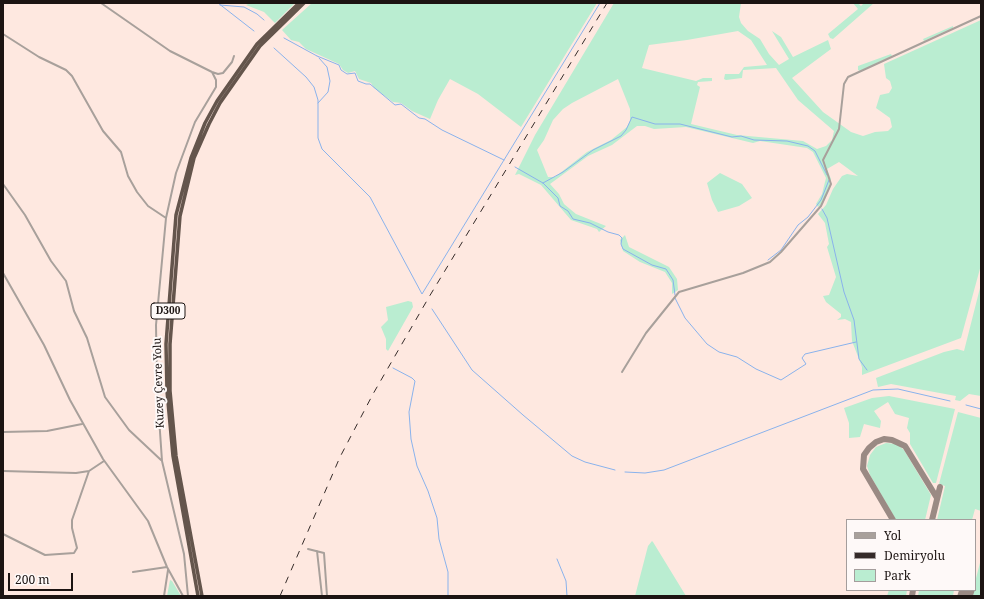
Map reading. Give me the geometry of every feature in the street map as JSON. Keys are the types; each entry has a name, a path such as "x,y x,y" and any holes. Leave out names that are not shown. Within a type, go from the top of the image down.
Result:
{"highway":[{"name":"D300","path":"258,45 299,3"},
{"name":"D300","path":"275,28 304,3"},
{"name":"Kuzey Çevre Yolu","path":"198,596 175,468 168,410 166,344 173,240 181,192 196,144 220,95 258,45"},
{"name":"Kuzey Çevre Yolu","path":"202,596 176,456 171,409 170,344 177,240 184,193 194,158 226,92 258,45"}],"street":[{"path":"101,3 170,51 212,72 220,74 223,73 232,62 234,56"},
{"path":"622,372 646,333 679,292 743,274 770,262 781,252 821,206 831,184 823,160 839,129 844,86 848,77 981,16"},
{"path":"3,34 39,57 66,70 72,76 103,131 121,152 130,180 136,192 148,206 166,218"},
{"path":"188,596 184,554 162,461 157,388 156,325 166,218 177,168 195,122 216,85 212,72"},
{"path":"3,184 25,215 51,261 66,281 76,315 86,338 105,397 129,430 155,452 162,461"},
{"path":"3,273 46,350 82,424 104,462 144,516 158,542 168,568 183,596"},
{"path":"3,432 46,430 82,424"},
{"path":"3,471 58,473 89,471 104,462"},
{"path":"3,530 3,534 45,555 74,553 77,548 72,528 72,520 89,471"},
{"path":"308,549 324,553 327,596"},
{"path":"317,551 322,596"},
{"path":"133,572 168,568"},
{"path":"164,596 168,568"}],"green space":[{"path":"250,3 295,3 275,23 264,12 246,5"},
{"path":"312,3 597,3 521,127 478,94 450,79 438,100 430,119 412,111 401,103 393,102 374,88 371,83 359,79 355,71 348,73 343,70 339,64 306,49 299,42 291,40 282,30"},
{"path":"614,3 741,3 739,17 741,23 748,31 760,39 769,54 779,65 789,59 772,31 781,37 793,57 828,40 831,49 792,78 823,112 851,132 863,136 875,132 888,131 892,127 890,118 876,108 880,95 889,93 892,88 890,81 886,78 884,64 981,20 981,265 961,338 862,375 862,367 852,341 851,322 845,319 837,320 841,317 841,314 826,302 823,296 829,295 836,277 827,247 829,244 825,223 818,214 826,205 833,189 842,176 847,174 858,176 839,162 827,169 831,179 830,188 823,203 818,207 816,204 822,194 826,178 813,152 807,148 760,141 753,143 686,127 654,129 645,126 637,126 612,145 588,156 550,184 559,194 564,204 576,214 606,226 599,232 597,229 571,220 541,185 519,174 515,175 535,135","holes":["738,31 751,40 767,65 744,67 739,74 725,74 724,79 742,78 743,70 776,68 798,100 834,131 832,140 826,146 817,149 803,141 737,135 691,124 700,87 697,85 698,82 712,81 712,78 703,78 696,81 642,68 649,45","618,79 630,109 630,121 627,127 611,140 587,152 555,177 548,177 537,150 544,140 553,120 563,109 572,103"]},
{"path":"853,3 858,3 861,6 864,3 874,3 833,39 830,38 828,34 858,9"},
{"path":"953,26 953,28 924,41 923,39"},
{"path":"891,54 892,56 860,71 858,70 858,66"},
{"path":"720,173 742,184 752,198 739,206 718,212 712,200 707,183"},
{"path":"625,235 629,247 669,267 677,279 678,290 672,294 672,283 665,272 640,262 623,251 620,240"},
{"path":"981,284 981,396 969,394 960,401 955,400 956,396 891,384 878,387 876,378 944,352 957,349 964,351"},
{"path":"408,301 412,302 413,307 388,351 386,349 386,339 381,327 388,320 386,307"},
{"path":"889,396 955,409 936,483 933,483 910,444 910,433 907,428 909,418 895,414 888,402 874,411 881,421 880,428 864,424 860,437 849,438 849,423 844,408 872,398"},
{"path":"958,412 981,418 981,511 975,509 972,519 937,519 945,486 939,484"},
{"path":"886,443 897,444 904,450 931,495 925,519 895,519 870,475 867,466 870,455 876,447"},
{"path":"652,541 686,596 635,596 648,546"},
{"path":"981,559 981,596 971,596 973,591 976,591 976,578"},
{"path":"170,580 172,581 181,596 167,596"},
{"path":"889,591 907,591 906,596 887,596"},
{"path":"919,591 954,591 953,596 918,596"}],"waterway":[{"path":"218,3 254,31"},
{"path":"274,48 306,77 314,87 318,100 318,138 322,149 370,197 422,294 600,3"},
{"path":"220,5 244,7 257,14 264,20"},
{"path":"284,38 317,56"},
{"path":"317,56 339,65 341,70 347,74 355,73 358,81 370,84 395,105 401,104 419,118 425,119 442,130 504,160"},
{"path":"318,103 328,92 330,81 327,67 319,58"},
{"path":"543,183 563,172 593,150 621,136 626,130 632,117 655,124 680,124 732,137 741,136 754,140 787,141 808,146 815,151 827,175"},
{"path":"515,167 543,183 558,198 560,206 568,211 573,219 590,223 608,232 619,235 622,238 621,244 623,249 652,265 666,269 673,280 675,295"},
{"path":"768,260 781,250 798,225 808,217 821,200 829,180"},
{"path":"822,209 827,218 844,292 854,320 859,359 867,370"},
{"path":"675,298 685,318 707,344 719,352 737,357 756,369 781,380 806,364 802,358 805,354 856,342"},
{"path":"432,309 472,370 523,415 572,456 585,462 615,470"},
{"path":"393,368 415,381 409,412 411,439 417,466 428,491 437,518 439,539 448,572 448,596"},
{"path":"625,472 645,473 664,470 873,390 898,389 950,401"},
{"path":"966,405 981,409"},
{"path":"557,559 566,581 567,596"}],"taxiway":[{"path":"892,519 863,469 864,455 876,442 884,439 892,440 905,446 937,498"},
{"path":"932,519 940,487"},
{"path":"912,596 913,591"}],"runway":[{"path":"965,596 967,591"}],"railway":[{"path":"280,596 340,457 373,394 429,297 607,3"}]}
